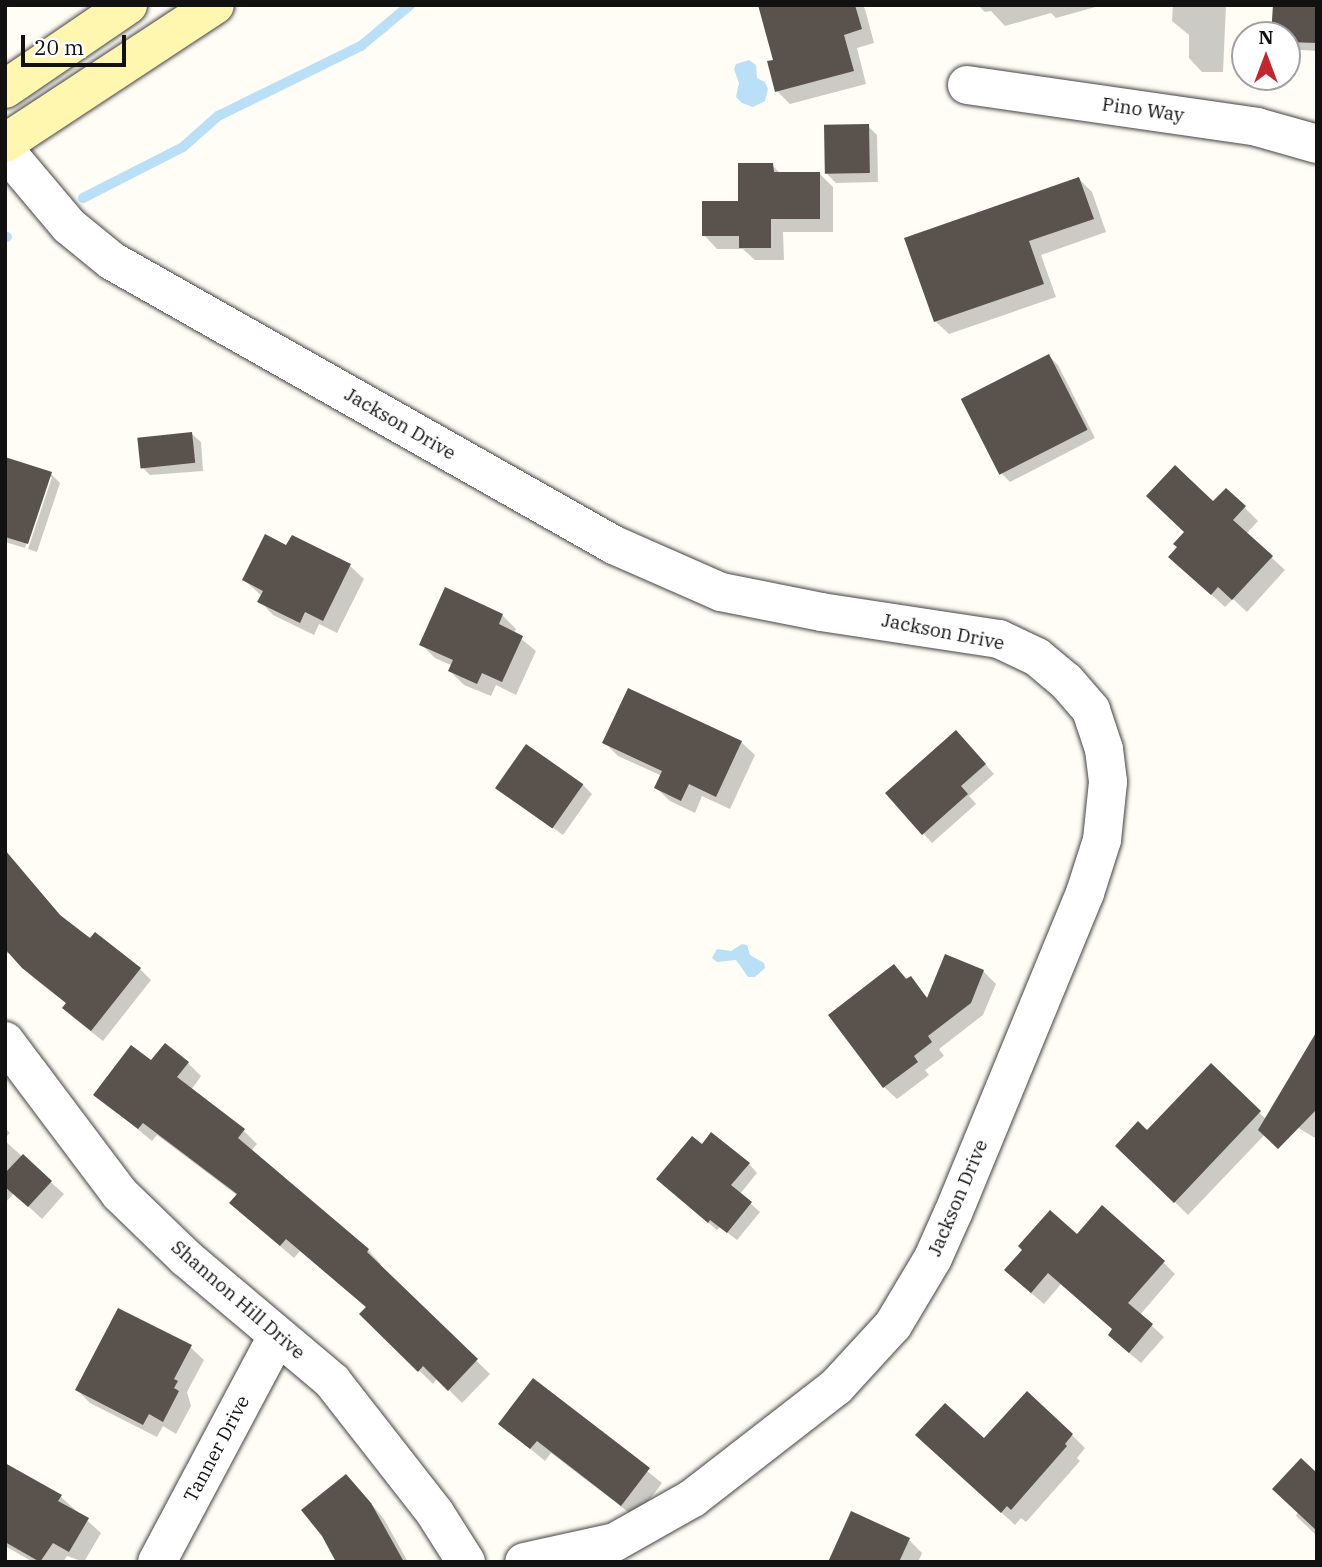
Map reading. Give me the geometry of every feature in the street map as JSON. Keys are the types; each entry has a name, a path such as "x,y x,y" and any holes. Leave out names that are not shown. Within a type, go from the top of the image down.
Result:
{"main road":[{"path":"5,89 128,5"},
{"path":"5,143 215,5"}],"street":[{"name":"Pino Way","path":"967,85 1256,127 1317,144"},
{"name":"Jackson Drive","path":"5,150 69,226 112,261 614,545 677,575 732,594 999,639 1037,657 1066,681 1091,710 1104,749 1108,782 1098,853 1085,893 953,1213 933,1258 893,1325 836,1387 693,1498 615,1542 524,1562"},
{"name":"Shannon Hill Drive","path":"5,1041 120,1194 186,1258 332,1381 435,1513 466,1562"},
{"name":"Tanner Drive","path":"157,1562 277,1336"}],"water":[{"path":"749,60 756,65 757,78 765,82 768,89 765,101 753,107 742,103 736,97 739,83 734,69 736,64"},
{"path":"742,944 747,945 750,955 764,963 765,968 755,977 748,977 736,960 717,962 712,958 717,949 731,951"}],"building":[{"path":"758,5 855,5 862,29 844,35 854,71 775,92 767,61 773,60"},
{"path":"1273,5 1317,5 1317,43 1301,42 1301,21 1272,21"},
{"path":"869,124 870,173 825,174 824,125"},
{"path":"738,163 773,163 774,172 820,172 820,219 771,219 771,248 739,248 739,236 702,236 702,201 738,201"},
{"path":"1079,177 1094,219 1029,241 1044,284 934,322 904,238"},
{"path":"1049,354 1088,430 999,475 961,399"},
{"path":"192,432 195,463 141,469 137,438"},
{"path":"5,457 52,472 28,544 5,537"},
{"path":"1175,465 1213,501 1226,488 1246,506 1233,520 1273,556 1232,600 1218,587 1211,595 1168,557 1177,547 1173,544 1184,532 1146,496"},
{"path":"265,534 286,545 292,535 351,564 323,621 305,612 300,623 257,602 263,591 242,580"},
{"path":"445,587 503,614 499,624 523,636 502,682 482,673 477,684 448,671 453,660 419,645"},
{"path":"628,688 742,741 716,797 689,784 681,801 654,788 662,771 602,743"},
{"path":"956,730 986,764 961,786 968,794 922,835 885,793"},
{"path":"526,744 583,784 552,828 495,788"},
{"path":"5,850 60,915 90,938 95,932 141,968 91,1031 62,1008 66,1003 22,968 5,949"},
{"path":"945,954 984,970 971,1003 928,1036 932,1042 914,1056 918,1062 883,1088 828,1015 894,964 906,979 911,976 927,998"},
{"path":"1317,1031 1317,1109 1278,1149 1258,1130"},
{"path":"165,1043 189,1062 177,1077 245,1129 238,1138 369,1249 367,1252 478,1359 448,1391 423,1366 418,1372 359,1314 366,1307 286,1239 280,1246 229,1203 237,1194 143,1123 138,1129 93,1095 131,1045 151,1060"},
{"path":"1211,1063 1261,1111 1174,1203 1115,1146 1138,1121 1147,1130"},
{"path":"711,1132 750,1163 731,1185 752,1202 727,1233 710,1220 708,1223 656,1179 692,1136 702,1144"},
{"path":"23,1154 52,1181 28,1207 5,1187 5,1173"},
{"path":"1102,1205 1165,1261 1128,1303 1153,1324 1129,1353 1108,1335 1112,1329 1048,1273 1031,1293 1004,1270 1022,1250 1018,1246 1050,1210 1077,1234"},
{"path":"118,1308 192,1345 174,1379 178,1381 174,1388 179,1391 163,1422 149,1414 143,1425 75,1390"},
{"path":"533,1378 650,1468 621,1506 537,1441 530,1449 498,1424"},
{"path":"1027,1391 1073,1434 1065,1444 1067,1446 1011,1510 1007,1506 1001,1513 915,1435 945,1403 984,1438"},
{"path":"1301,1458 1317,1473 1317,1531 1272,1489"},
{"path":"5,1463 62,1495 58,1501 89,1518 69,1552 53,1543 40,1562 5,1542"},
{"path":"346,1474 371,1503 404,1562 336,1562 322,1536 301,1510"},
{"path":"851,1511 910,1538 899,1562 828,1562"}],"waterway":[{"path":"83,198 183,147 218,116 361,46 410,5"}]}
